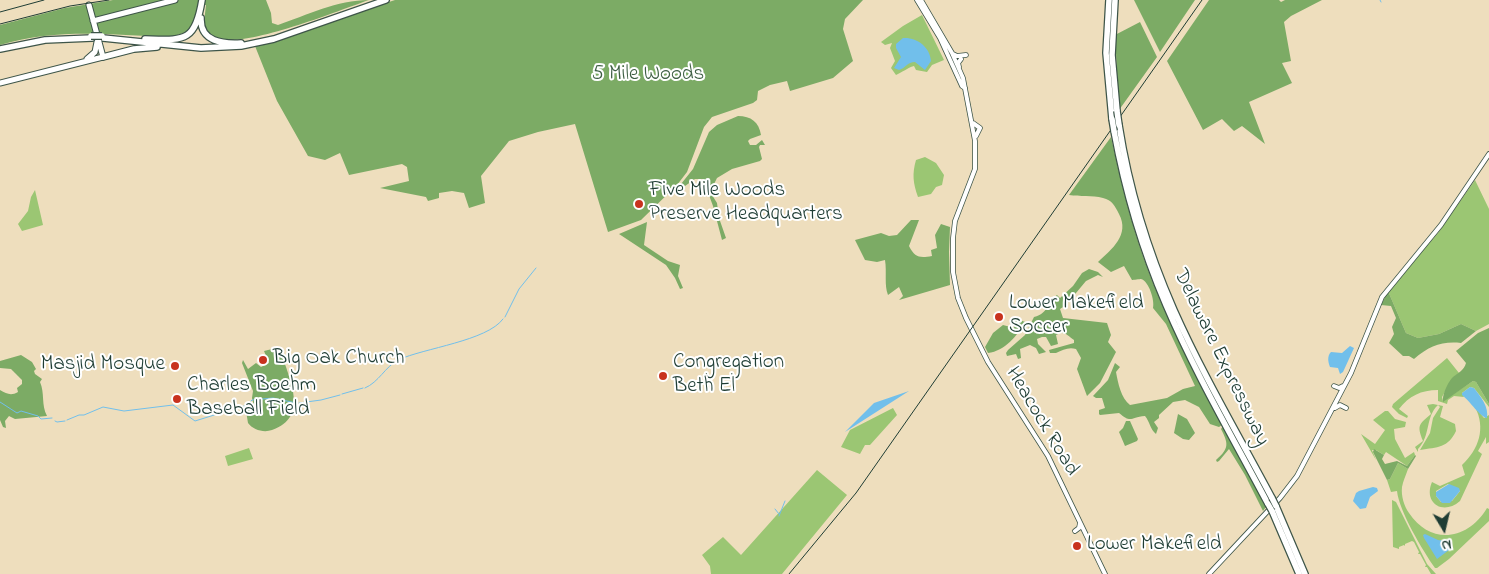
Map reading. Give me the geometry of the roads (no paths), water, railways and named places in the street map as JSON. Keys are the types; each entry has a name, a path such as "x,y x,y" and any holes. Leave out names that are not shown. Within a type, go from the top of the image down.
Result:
{"highway":[{"path":"0,48 45,38 170,39 187,35 197,24 203,0"},
{"path":"203,0 201,22 203,30 208,36 222,43 246,43"},
{"path":"130,39 201,46 246,43 376,0"},
{"path":"103,57 141,48 230,48 263,42 386,0"},
{"name":"Delaware Expressway","path":"1110,0 1106,53 1112,119 1134,217 1149,264 1187,350 1270,501"},
{"name":"Delaware Expressway","path":"1115,0 1112,55 1117,111 1137,205 1150,249 1166,292 1192,348 1305,574"},
{"path":"97,38 196,48"},
{"name":"Delaware Expressway","path":"1274,509 1299,574"}],"main road":[{"path":"93,21 175,0"},
{"path":"917,0 940,38 962,86 965,88"},
{"path":"921,0 952,53 966,85 965,88"},
{"path":"88,5 103,57"},
{"path":"93,21 103,57"},
{"path":"62,67 92,57 96,51 97,38"},
{"path":"952,53 957,56 966,55"},
{"path":"0,83 103,57"},
{"path":"959,69 958,63 961,59"},
{"path":"947,62 953,64"},
{"name":"Heacock Road","path":"965,88 975,141 975,170 954,227 952,250 955,284 963,310 983,353 1048,456 1105,574"},
{"path":"1208,574 1293,482 1340,396 1382,296 1441,225 1489,154"},
{"path":"1334,386 1340,388 1346,382"},
{"path":"1332,411 1339,405 1346,408"},
{"path":"1075,531 1080,527 1080,521"}],"water":[{"path":"903,38 918,41 928,51 931,61 925,70 915,62 899,70 894,68 901,57 896,44"},
{"path":"1350,346 1354,348 1343,372 1340,374 1338,368 1330,367 1329,355 1331,352 1342,353"},
{"path":"1470,387 1474,388 1484,402 1487,418 1481,415 1462,395"},
{"path":"909,391 845,432 874,403"},
{"path":"1449,484 1459,488 1460,491 1450,503 1442,503 1436,496 1436,492"},
{"path":"1373,487 1377,488 1378,491 1370,497 1366,508 1360,509 1353,501 1356,493"},
{"path":"1423,535 1445,541 1449,550 1437,559 1424,538"}],"waterway":[{"path":"505,317 519,289 536,268"},
{"path":"365,388 398,360 484,333 495,327 503,319"},
{"path":"342,394 363,388"},
{"path":"299,403 340,395"},
{"path":"242,407 252,400 273,398 296,403"},
{"path":"0,402 17,413 21,411 38,416 41,419 52,418"},
{"path":"67,420 103,407 124,411 173,405 195,421 240,407"},
{"path":"55,421 65,421"},
{"path":"779,516 785,501"},
{"path":"775,509 779,514"}],"railway":[{"path":"0,12 44,0"},
{"path":"0,24 70,6 109,0"},
{"path":"789,574 856,493 1202,0"}],"place":[{"name":"Five Mile Woods Preserve Headquarters","path":"639,204"},
{"name":"Lower Makefield Soccer","path":"999,317"},
{"name":"Big Oak Church","path":"263,360"},
{"name":"Masjid Mosque","path":"175,366"},
{"name":"Congregation Beth El","path":"663,376"},
{"name":"Charles Boehm Baseball Field","path":"177,399"},
{"name":"Lower Makefield","path":"1077,546"}],"park label":[{"name":"5 Mile Woods","path":"648,76"}]}
